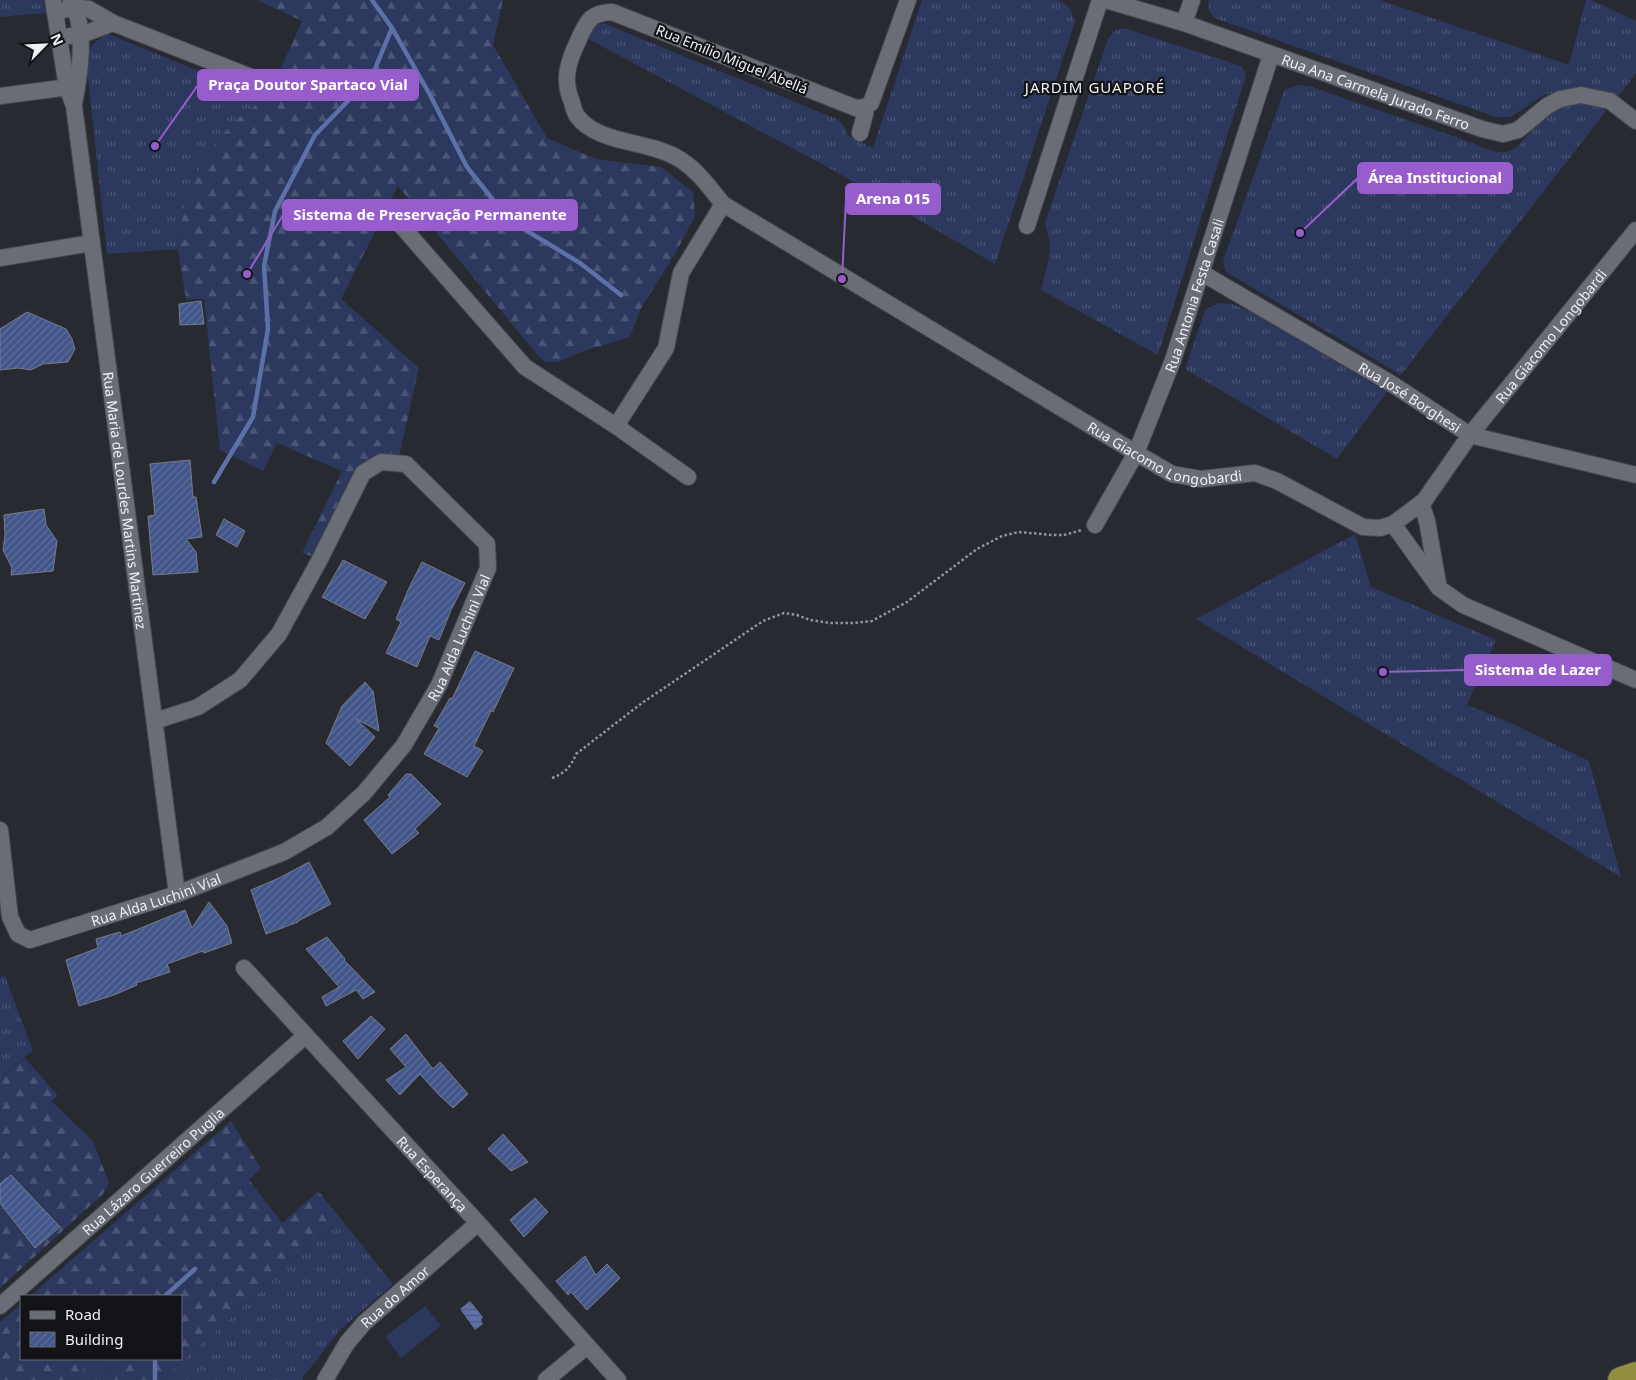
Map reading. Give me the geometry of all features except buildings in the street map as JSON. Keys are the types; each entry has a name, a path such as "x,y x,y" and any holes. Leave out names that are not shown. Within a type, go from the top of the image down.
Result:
{"highway":[{"path":"1621,1380 1636,1375"}],"street":[{"path":"860,134 866,114 865,107 871,103 908,0"},
{"path":"1027,226 1100,0"},
{"name":"Rua Ana Carmela Jurado Ferro","path":"1106,0 1184,23 1482,129 1503,134 1518,130 1547,106 1560,99 1581,95 1610,101 1636,121"},
{"path":"1184,23 1192,0"},
{"path":"54,6 73,4 89,9 113,23 264,82"},
{"name":"Rua Maria de Lourdes Martins Martinez","path":"73,4 81,35 73,87 74,106 177,894"},
{"name":"Rua Maria de Lourdes Martins Martinez","path":"54,6 58,31 73,87"},
{"name":"Rua Emílio Miguel Abellá","path":"600,12 612,12 856,108 865,107"},
{"name":"Rua Giacomo Longobardi","path":"600,12 589,19 566,69 567,92 578,117 596,132 619,140 662,150 680,160 696,173 723,204 1172,474 1201,480 1255,473 1278,481 1363,527 1380,528 1393,524 1421,503 1470,435 1636,230"},
{"path":"58,31 71,37 113,23"},
{"name":"Rua Antonia Festa Casali","path":"1095,525 1136,453 1173,360 1271,55"},
{"path":"0,96 73,87"},
{"path":"616,426 666,348 681,273 723,204"},
{"path":"398,222 525,367 616,426 688,477"},
{"path":"0,258 92,243"},
{"name":"Rua José Borghesi","path":"1202,273 1392,384 1470,435 1636,475"},
{"name":"Rua Alda Luchini Vial","path":"0,830 10,917 18,934 30,940 177,894 284,852 326,827 364,793 404,745 439,685 488,568 487,544 406,464 381,462 363,473 319,562 279,634 240,680 198,707 155,721"},
{"path":"1421,503 1427,521 1439,588"},
{"path":"1393,524 1439,588 1463,605 1636,680"},
{"name":"Rua Esperança","path":"244,968 478,1223 618,1380"},
{"name":"Rua Lázaro Guerreiro Puglia","path":"0,1306 305,1036"},
{"name":"Rua do Amor","path":"325,1380 347,1343 364,1323 478,1223"},
{"path":"546,1380 587,1346"}],"path":[{"path":"552,778 562,774 571,766 576,754 634,709 763,621 784,613 830,623 872,621 907,602 977,549 1002,536 1019,532 1064,535 1095,525"}],"green space":[{"path":"0,0 43,0 46,13 0,17"},
{"path":"257,0 503,0 493,45 547,138 596,159 661,167 693,192 695,216 675,254 641,308 630,337 581,352 558,362 546,362 539,357 398,186 341,299 419,368 399,457 374,456 357,469 313,557 302,553 342,471 277,443 263,471 220,450 204,299 186,299 178,250 182,217 191,187 204,159 224,133 242,115 269,95 302,21"},
{"path":"922,0 1056,0 1064,3 1069,8 1075,22 995,264 833,170 575,32 588,26 596,26 603,23 839,120 845,128 847,135 873,148"},
{"path":"1208,0 1380,0 1569,65 1586,0 1591,0 1636,21 1636,73 1617,98 1572,89 1544,95 1511,117 1496,117 1214,18 1209,10"},
{"path":"1124,28 1241,66 1246,73 1158,355 1041,290 1049,258 1050,243 1045,223 1108,39 1114,31"},
{"path":"108,34 265,98 228,129 204,163 188,202 178,249 107,254 86,60 94,44"},
{"path":"1297,85 1309,86 1497,152 1511,151 1523,141 1542,119 1562,108 1586,103 1600,106 1606,111 1401,375 1226,272 1223,261 1284,91"},
{"path":"1218,303 1233,304 1251,312 1387,392 1337,459 1185,369 1205,310"},
{"path":"1355,534 1371,587 1496,640 1467,705 1511,723 1589,761 1621,877 1196,619"},
{"path":"5,976 33,1051 0,1077 0,977"},
{"path":"25,1058 58,1096 51,1101 93,1141 109,1183 103,1194 0,1288 0,1077"},
{"path":"231,1121 261,1168 249,1180 282,1223 318,1191 341,1219 161,1380 115,1380 99,1360 182,1360 182,1295 31,1295"},
{"path":"341,1219 393,1284 341,1329 303,1377 303,1380 161,1380"},
{"path":"20,1305 20,1360 92,1360 71,1380 0,1380 0,1322"},
{"path":"425,1306 441,1326 401,1358 385,1337"},
{"path":"92,1360 99,1360 115,1380 71,1380"}],"shaded area":[{"path":"470,1301 483,1317 481,1320 483,1324 475,1330 460,1309"}],"waterway":[{"path":"372,0 392,28 429,93 467,167 509,220 580,263 621,295"},
{"path":"214,482 253,417 268,329 264,266 275,211 315,135 372,76 392,28"},
{"path":"166,1295 195,1269"},
{"path":"155,1360 155,1380"}],"place":[{"name":"Praça Doutor Spartaco Vial","path":"155,146"},
{"name":"Área Institucional","path":"1300,233"},
{"name":"Sistema de Preservação Permanente","path":"247,274"},
{"name":"Arena 015","path":"842,279"},
{"name":"Sistema de Lazer","path":"1383,672"}],"district":[{"name":"JARDIM GUAPORÉ","path":"1095,87"}]}
